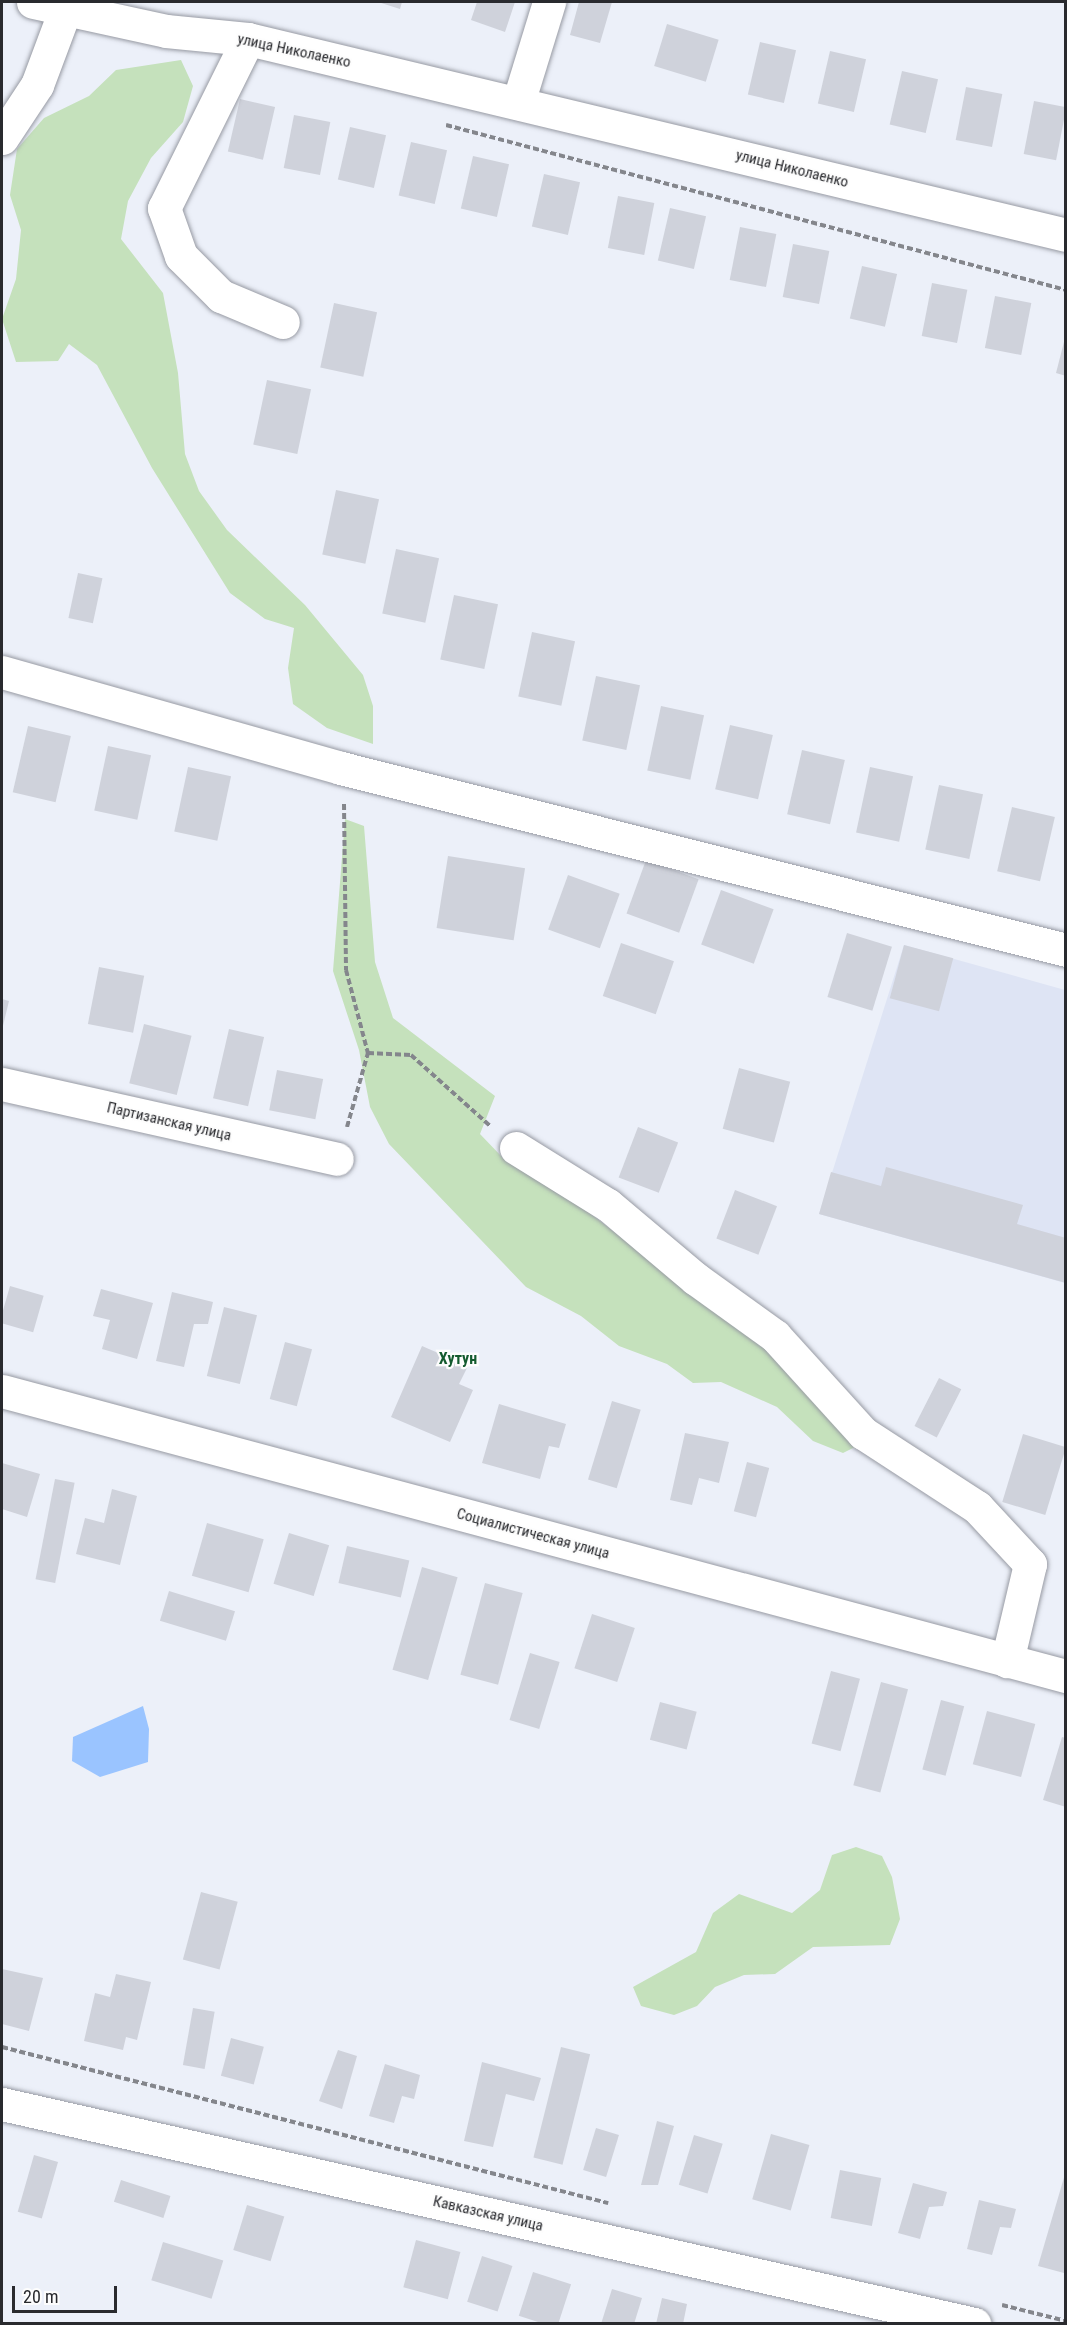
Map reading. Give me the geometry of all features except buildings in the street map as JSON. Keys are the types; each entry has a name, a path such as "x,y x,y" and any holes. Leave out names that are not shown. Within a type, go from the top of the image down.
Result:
{"street":[{"name":"улица Николаенко","path":"33,2 68,5 166,31 248,39 1065,235"},
{"path":"518,103 549,2"},
{"path":"2,138 37,85 68,5"},
{"path":"248,39 164,208 181,256 221,296 283,322"},
{"path":"2,672 341,768 1065,950"},
{"name":"Партизанская улица","path":"2,1084 337,1159"},
{"path":"516,1148 608,1205 696,1280 775,1336 863,1433 978,1507 1030,1564 1007,1661"},
{"name":"Социалистическая улица","path":"2,1391 1065,1676"},
{"name":"Кавказская улица","path":"2,2104 985,2313"}],"path":[{"path":"435,122 1065,290"},
{"path":"337,1159 368,1053 346,969 341,768"},
{"path":"368,1053 411,1055 516,1148"},
{"path":"2,2047 615,2205"},
{"path":"985,2313 1065,2321"}],"shaded area":[{"path":"904,945 1065,990 1065,1283 819,1214"}],"green space":[{"path":"181,60 193,86 183,122 151,158 128,201 121,239 163,293 178,373 185,454 199,491 227,530 305,605 363,675 373,706 373,744 327,728 293,704 288,668 294,628 265,619 230,593 152,468 97,365 69,344 58,361 16,362 2,319 16,279 21,230 10,195 17,149 44,118 89,96 116,70"},
{"path":"345,819 364,826 375,962 393,1018 495,1096 480,1134 503,1158 539,1174 774,1355 859,1445 843,1453 813,1441 777,1407 721,1382 693,1383 667,1364 619,1346 581,1316 526,1287 389,1144 370,1107 359,1050 333,971"},
{"path":"856,1847 882,1856 892,1877 900,1919 890,1945 813,1947 775,1974 744,1975 715,1987 697,2006 674,2015 641,2006 633,1987 696,1952 713,1913 739,1894 792,1913 820,1890 832,1855"}],"water":[{"path":"143,1706 149,1729 148,1762 100,1777 72,1761 73,1737"}],"district":[{"name":"Хутун","path":"458,1359"}]}
